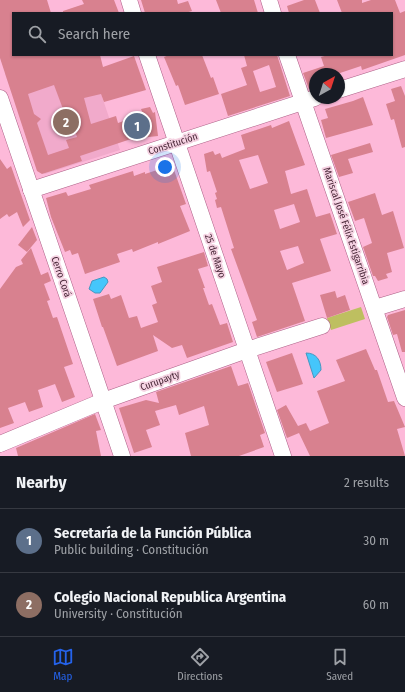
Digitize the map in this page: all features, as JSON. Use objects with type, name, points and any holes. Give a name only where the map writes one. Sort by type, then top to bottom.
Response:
[{"type":"street","points":[[129,0],[133,12]]},
{"type":"street","points":[[269,0],[273,12]]},
{"type":"street","name":"25 de Mayo","points":[[147,56],[283,456]]},
{"type":"street","name":"Mariscal José Félix Estigarribia","points":[[287,56],[309,100]]},
{"type":"street","points":[[345,88],[405,69]]},
{"type":"street","name":"Cerro Corá","points":[[0,98],[122,456]]},
{"type":"street","name":"Constitución","points":[[31,190],[309,100]]},
{"type":"street","name":"Mariscal José Félix Estigarribia","points":[[310,104],[405,398]]},
{"type":"street","points":[[375,308],[405,299]]},
{"type":"street","name":"Curupayty","points":[[0,444],[103,401],[247,350],[322,326]]},
{"type":"shaded area","points":[[60,56],[88,56],[120,150],[45,174],[40,171],[5,74]]},
{"type":"shaded area","points":[[361,307],[365,319],[331,330],[327,318]]},
{"type":"water","points":[[104,277],[108,282],[100,293],[95,293],[89,289],[92,281]]},
{"type":"water","points":[[306,353],[313,354],[320,363],[321,370],[314,378]]},
{"type":"building","points":[[0,0],[47,0],[51,12],[12,12],[12,56],[100,56],[103,67],[134,56],[146,90],[104,102],[101,94],[84,98],[91,124],[116,116],[118,123],[143,114],[141,109],[150,107],[153,113],[155,112],[158,136],[131,139],[80,156],[82,161],[42,174],[37,171],[0,58]],"holes":[[[54,85],[63,109],[68,108],[77,137],[66,140],[69,148],[48,155],[37,123],[41,119],[34,114],[28,94]]]},
{"type":"building","points":[[82,0],[114,0],[119,12],[63,12],[84,4]]},
{"type":"building","points":[[141,0],[177,0],[178,4],[188,1],[192,11],[188,12],[145,12]]},
{"type":"building","points":[[216,0],[254,0],[258,12],[221,12]]},
{"type":"building","points":[[304,0],[315,0],[320,12],[289,12],[287,6]]},
{"type":"building","points":[[337,0],[362,0],[362,3],[371,0],[395,0],[400,13],[405,11],[405,55],[362,70],[361,66],[345,71],[345,68],[318,68],[324,66],[321,57],[324,56],[393,56],[393,12],[342,12]]},
{"type":"building","points":[[202,56],[211,78],[213,77],[219,94],[185,105],[178,85],[176,86],[164,57]]},
{"type":"building","points":[[244,56],[277,56],[290,96],[228,116],[221,94],[247,85],[241,68],[247,66]],"holes":[[[269,65],[276,87],[260,92],[253,71]]]},
{"type":"building","points":[[309,71],[309,89],[303,73]]},
{"type":"building","points":[[401,86],[405,96],[405,147],[402,148],[394,119],[391,120],[386,104],[395,101],[391,89]]},
{"type":"building","points":[[363,97],[373,125],[326,138],[321,120],[328,118],[325,109]]},
{"type":"building","points":[[289,121],[305,165],[285,171],[291,194],[307,189],[316,217],[330,213],[337,234],[320,239],[331,271],[292,283],[305,321],[257,337],[252,322],[257,320],[231,249],[234,248],[221,207],[217,208],[215,193],[217,192],[210,171],[207,172],[204,154],[213,151],[215,155],[220,153],[222,158],[245,149],[241,135],[271,125],[272,128]],"holes":[[[258,155],[268,183],[250,189],[239,160]],[[294,204],[300,222],[280,229],[274,210]],[[298,246],[304,263],[287,270],[280,251]]]},
{"type":"building","points":[[370,143],[373,152],[348,159],[353,173],[339,177],[331,155]]},
{"type":"building","points":[[0,159],[7,169],[11,166],[30,220],[23,227],[17,212],[9,217],[7,214],[0,219]]},
{"type":"building","points":[[169,166],[171,171],[174,170],[186,204],[180,206],[190,231],[133,252],[132,249],[117,254],[120,262],[85,274],[78,253],[72,255],[70,250],[65,252],[51,217],[46,198],[66,192],[68,196],[91,189],[89,185],[133,171],[134,176]]},
{"type":"building","points":[[375,193],[382,215],[393,211],[404,248],[387,253],[392,272],[386,274],[388,278],[378,281],[375,276],[373,276],[363,247],[372,243],[364,218],[355,221],[348,202]]},
{"type":"building","points":[[32,227],[37,240],[27,252],[18,245]]},
{"type":"building","points":[[31,248],[41,275],[48,272],[51,281],[44,284],[50,300],[47,301],[53,318],[57,317],[73,364],[64,367],[75,397],[62,402],[55,384],[38,390],[43,407],[29,412],[25,402],[8,408],[14,423],[0,428],[0,289],[16,267],[23,264],[21,260]]},
{"type":"building","points":[[204,252],[208,266],[198,269],[205,288],[203,288],[209,305],[212,304],[220,325],[227,323],[233,342],[187,358],[182,345],[172,348],[153,335],[158,351],[117,366],[93,299],[109,294],[111,299],[121,295],[129,318],[137,316],[141,328],[158,322],[152,305],[157,303],[151,286],[162,282],[157,267]]},
{"type":"building","points":[[335,291],[337,298],[345,295],[350,310],[327,318],[320,295]]},
{"type":"building","points":[[405,310],[405,352],[402,352],[397,334],[393,335],[387,317],[388,315]]},
{"type":"building","points":[[366,349],[375,370],[377,370],[388,402],[394,401],[405,427],[397,429],[405,456],[310,456],[299,433],[287,438],[277,410],[286,405],[298,426],[306,423],[310,431],[329,423],[317,391],[345,381],[336,360]]},
{"type":"building","points":[[292,353],[303,384],[277,392],[266,362]]},
{"type":"building","points":[[231,366],[238,386],[248,383],[265,433],[260,435],[264,447],[239,456],[191,456],[185,433],[209,425],[204,406],[179,415],[176,405],[155,411],[160,425],[146,430],[152,447],[134,453],[119,408],[146,400],[159,403],[156,392]]},
{"type":"building","points":[[95,414],[101,430],[96,431],[101,456],[18,456],[16,448]]},
{"type":"place","name":"Colegio Nacional Republica Argentina","points":[[66,122]]},
{"type":"place","name":"Secretaría de la Función Pública","points":[[137,126]]}]
